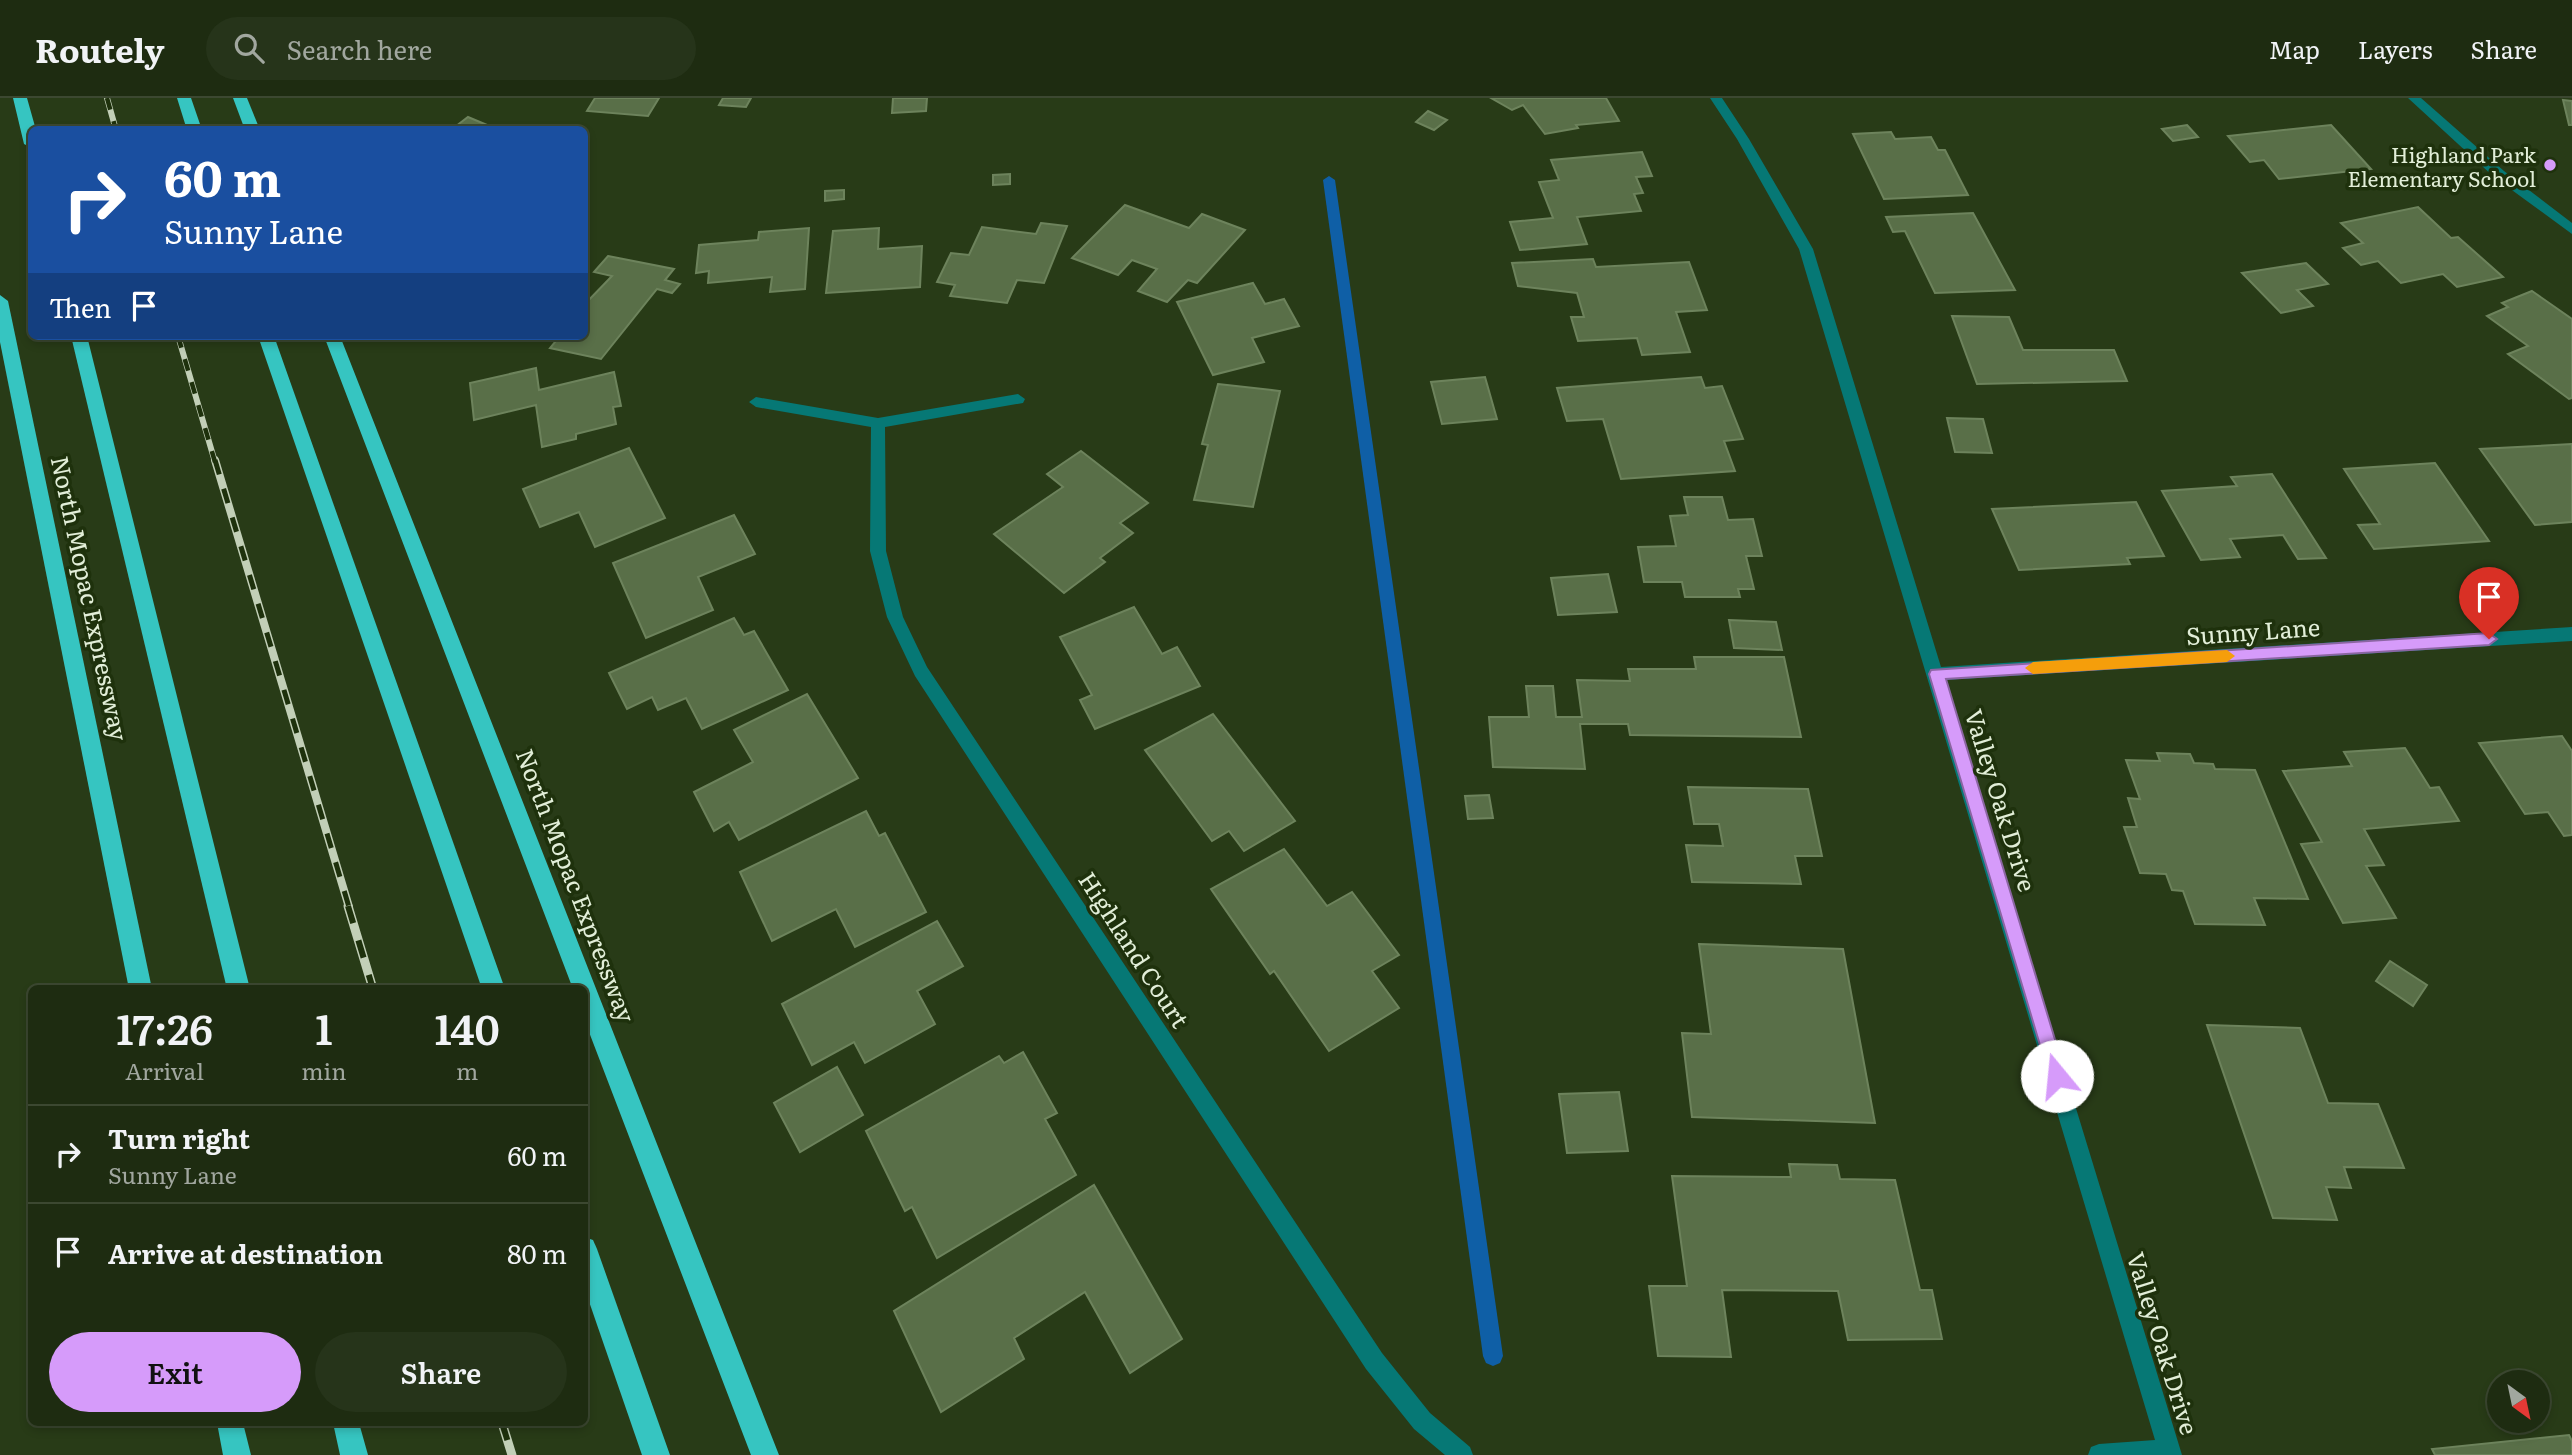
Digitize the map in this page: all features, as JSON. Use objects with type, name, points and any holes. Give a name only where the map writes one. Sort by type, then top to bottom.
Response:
[{"type":"highway","points":[[20,98],[28,129]]},
{"type":"highway","points":[[184,98],[194,126]]},
{"type":"highway","points":[[240,98],[251,126]]},
{"type":"highway","name":"North Mopac Expressway","points":[[0,301],[140,985]]},
{"type":"highway","points":[[80,340],[238,985]]},
{"type":"highway","points":[[268,340],[493,985]]},
{"type":"highway","name":"North Mopac Expressway","points":[[334,340],[583,985]]},
{"type":"highway","name":"North Mopac Expressway","points":[[588,998],[765,1455]]},
{"type":"highway","points":[[588,1260],[656,1455]]},
{"type":"highway","points":[[231,1426],[237,1455]]},
{"type":"highway","points":[[347,1426],[354,1455]]},
{"type":"street","name":"Valley Oak Drive","points":[[1716,98],[1807,249],[2170,1453]]},
{"type":"street","points":[[2414,98],[2499,174],[2572,230]]},
{"type":"street","points":[[757,402],[878,423],[1018,399]]},
{"type":"street","name":"Highland Court","points":[[878,423],[878,551],[895,617],[921,671],[1374,1361],[1422,1421],[1462,1455]]},
{"type":"street","name":"Sunny Lane","points":[[1936,674],[2572,634]]},
{"type":"street","points":[[2099,1455],[2170,1453]]},
{"type":"building","points":[[595,98],[659,98],[648,116],[587,111]]},
{"type":"building","points":[[723,98],[751,98],[746,107],[719,105]]},
{"type":"building","points":[[893,98],[927,98],[926,111],[892,113]]},
{"type":"building","points":[[1491,98],[1606,98],[1619,121],[1576,125],[1578,128],[1545,134],[1523,105],[1512,110]]},
{"type":"building","points":[[2563,100],[2572,101],[2572,125],[2569,125]]},
{"type":"building","points":[[1428,111],[1447,120],[1434,130],[1416,122]]},
{"type":"building","points":[[468,117],[489,126],[456,126]]},
{"type":"building","points":[[2187,125],[2198,137],[2173,141],[2162,129]]},
{"type":"building","points":[[2331,125],[2371,169],[2279,179],[2264,160],[2250,162],[2228,136]]},
{"type":"building","points":[[1891,132],[1895,139],[1931,137],[1938,150],[1945,150],[1968,195],[1884,199],[1853,134]]},
{"type":"building","points":[[1642,152],[1652,176],[1636,177],[1643,193],[1634,194],[1641,211],[1577,217],[1587,244],[1520,250],[1510,222],[1553,218],[1539,182],[1559,180],[1551,160]]},
{"type":"building","points":[[1010,174],[1010,184],[993,185],[993,175]]},
{"type":"building","points":[[844,190],[844,199],[825,201],[825,191]]},
{"type":"building","points":[[1125,205],[1189,228],[1202,214],[1245,230],[1197,283],[1188,280],[1167,302],[1138,291],[1157,269],[1132,260],[1118,275],[1072,258]]},
{"type":"building","points":[[2418,207],[2451,238],[2458,237],[2503,277],[2457,287],[2443,274],[2401,283],[2378,261],[2361,265],[2343,248],[2363,243],[2341,223]]},
{"type":"building","points":[[1973,213],[2015,290],[1935,293],[1905,231],[1893,232],[1886,217]]},
{"type":"building","points":[[1041,223],[1067,226],[1044,283],[1017,280],[1007,303],[950,296],[955,285],[937,282],[951,253],[969,255],[982,227],[1036,234]]},
{"type":"building","points":[[809,228],[805,289],[770,292],[772,277],[708,283],[709,271],[696,273],[699,245],[758,240],[759,232]]},
{"type":"building","points":[[879,228],[878,249],[922,246],[920,287],[826,293],[833,231]]},
{"type":"building","points":[[608,256],[674,269],[665,280],[680,284],[672,293],[657,289],[601,359],[550,348],[557,340],[588,340],[588,301],[612,276],[594,272]]},
{"type":"building","points":[[1593,259],[1596,267],[1689,262],[1707,310],[1676,312],[1690,352],[1642,355],[1637,338],[1578,341],[1571,317],[1584,317],[1577,293],[1518,286],[1512,263]]},
{"type":"building","points":[[2306,263],[2328,284],[2297,290],[2313,306],[2281,313],[2242,273]]},
{"type":"building","points":[[1253,283],[1265,304],[1284,299],[1299,326],[1252,338],[1264,362],[1213,375],[1177,302]]},
{"type":"building","points":[[2532,291],[2572,319],[2572,398],[2569,399],[2508,354],[2528,346],[2487,316],[2508,307],[2502,303]]},
{"type":"building","points":[[1952,316],[2009,317],[2023,350],[2114,350],[2127,381],[1977,384]]},
{"type":"building","points":[[536,368],[539,390],[614,372],[621,406],[613,407],[616,424],[576,434],[576,439],[542,447],[536,405],[474,420],[470,383]]},
{"type":"building","points":[[1485,377],[1497,419],[1442,424],[1431,382]]},
{"type":"building","points":[[1701,377],[1705,388],[1722,386],[1743,439],[1724,441],[1735,471],[1621,479],[1603,419],[1567,421],[1557,388]]},
{"type":"building","points":[[1218,384],[1280,391],[1253,507],[1194,500],[1208,445],[1202,444]]},
{"type":"building","points":[[1947,418],[1983,419],[1992,453],[1955,452]]},
{"type":"building","points":[[2572,444],[2572,522],[2535,525],[2480,449]]},
{"type":"building","points":[[629,448],[665,518],[595,547],[579,512],[540,527],[523,489]]},
{"type":"building","points":[[1081,451],[1148,503],[1120,523],[1133,533],[1100,558],[1105,562],[1064,593],[994,534],[1063,487],[1047,474]]},
{"type":"building","points":[[2435,463],[2489,541],[2374,549],[2358,525],[2380,524],[2344,469]]},
{"type":"building","points":[[2272,474],[2326,558],[2298,559],[2283,535],[2230,539],[2240,557],[2201,560],[2162,491],[2237,486],[2231,477]]},
{"type":"building","points":[[1684,497],[1722,497],[1728,520],[1753,519],[1762,556],[1746,556],[1754,589],[1738,589],[1740,597],[1685,597],[1682,582],[1644,582],[1638,547],[1676,546],[1670,516],[1688,515]]},
{"type":"building","points":[[2136,502],[2164,556],[2127,558],[2130,564],[2019,570],[1992,509]]},
{"type":"building","points":[[734,515],[755,554],[698,577],[713,610],[646,638],[613,563]]},
{"type":"building","points":[[1608,574],[1617,612],[1558,615],[1551,578]]},
{"type":"building","points":[[1134,607],[1162,654],[1177,647],[1200,686],[1095,729],[1080,700],[1092,695],[1060,637]]},
{"type":"building","points":[[734,618],[744,635],[754,631],[788,690],[702,729],[686,698],[658,710],[652,697],[627,709],[609,673]]},
{"type":"building","points":[[1729,620],[1776,622],[1782,650],[1734,648]]},
{"type":"building","points":[[1694,657],[1784,657],[1801,737],[1630,735],[1628,724],[1580,724],[1585,769],[1493,767],[1489,717],[1529,717],[1526,686],[1553,686],[1556,717],[1582,717],[1577,680],[1630,681],[1628,669],[1696,669]]},
{"type":"building","points":[[807,694],[858,778],[739,840],[729,822],[714,831],[694,792],[753,762],[734,730]]},
{"type":"building","points":[[1213,714],[1295,821],[1244,851],[1229,831],[1212,841],[1145,750]]},
{"type":"building","points":[[2562,736],[2572,751],[2572,835],[2564,836],[2548,812],[2525,814],[2479,743]]},
{"type":"building","points":[[2405,748],[2430,788],[2439,787],[2459,821],[2364,829],[2384,865],[2366,866],[2396,918],[2343,923],[2301,844],[2322,842],[2283,771],[2352,766],[2344,752]]},
{"type":"building","points":[[2157,753],[2190,754],[2194,763],[2213,764],[2215,769],[2255,770],[2308,899],[2254,898],[2265,925],[2195,924],[2183,891],[2172,890],[2166,874],[2140,873],[2124,827],[2137,827],[2128,798],[2140,799],[2126,760],[2160,761]]},
{"type":"building","points":[[1688,787],[1808,789],[1822,856],[1795,856],[1801,884],[1692,882],[1686,845],[1723,846],[1719,824],[1694,824]]},
{"type":"building","points":[[1489,795],[1493,818],[1468,819],[1465,796]]},
{"type":"building","points":[[866,811],[879,836],[885,833],[926,912],[855,947],[836,909],[772,941],[740,872]]},
{"type":"building","points":[[1284,849],[1327,906],[1352,892],[1399,955],[1372,971],[1399,1008],[1329,1051],[1274,971],[1270,974],[1211,889]]},
{"type":"building","points":[[937,921],[963,966],[917,991],[935,1024],[865,1063],[854,1042],[812,1065],[782,1004]]},
{"type":"building","points":[[1699,944],[1843,949],[1875,1123],[1692,1117],[1682,1033],[1711,1034]]},
{"type":"building","points":[[2390,961],[2427,985],[2413,1006],[2376,981]]},
{"type":"building","points":[[2207,1025],[2300,1028],[2328,1103],[2378,1104],[2404,1168],[2344,1167],[2351,1188],[2326,1187],[2337,1220],[2273,1218]]},
{"type":"building","points":[[1023,1052],[1057,1113],[1045,1119],[1076,1175],[937,1258],[912,1207],[905,1211],[866,1131],[999,1056],[1004,1063]]},
{"type":"building","points":[[837,1067],[863,1115],[800,1152],[774,1103]]},
{"type":"building","points":[[1619,1092],[1628,1151],[1567,1153],[1559,1094]]},
{"type":"building","points":[[1789,1164],[1837,1165],[1840,1179],[1895,1180],[1920,1290],[1932,1290],[1942,1339],[1848,1340],[1838,1291],[1722,1290],[1731,1357],[1658,1356],[1649,1286],[1687,1286],[1672,1176],[1791,1177]]},
{"type":"building","points":[[1094,1185],[1182,1339],[1130,1373],[1085,1292],[1014,1338],[1024,1359],[941,1412],[894,1311]]},
{"type":"building","points":[[2569,1435],[2572,1455],[2435,1455],[2432,1449]]},
{"type":"waterway","points":[[1329,180],[1493,1356]]},
{"type":"railway","points":[[107,98],[115,126]]},
{"type":"railway","points":[[179,340],[215,462]]},
{"type":"railway","points":[[215,460],[349,907]]},
{"type":"railway","points":[[348,906],[372,985]]},
{"type":"railway","points":[[503,1426],[512,1455]]},
{"type":"slow traffic","points":[[2033,668],[2227,656]]},
{"type":"place","name":"Highland Park Elementary School","points":[[2550,165]]},
{"type":"route","points":[[2057,1076],[1936,674],[2489,639]]}]
